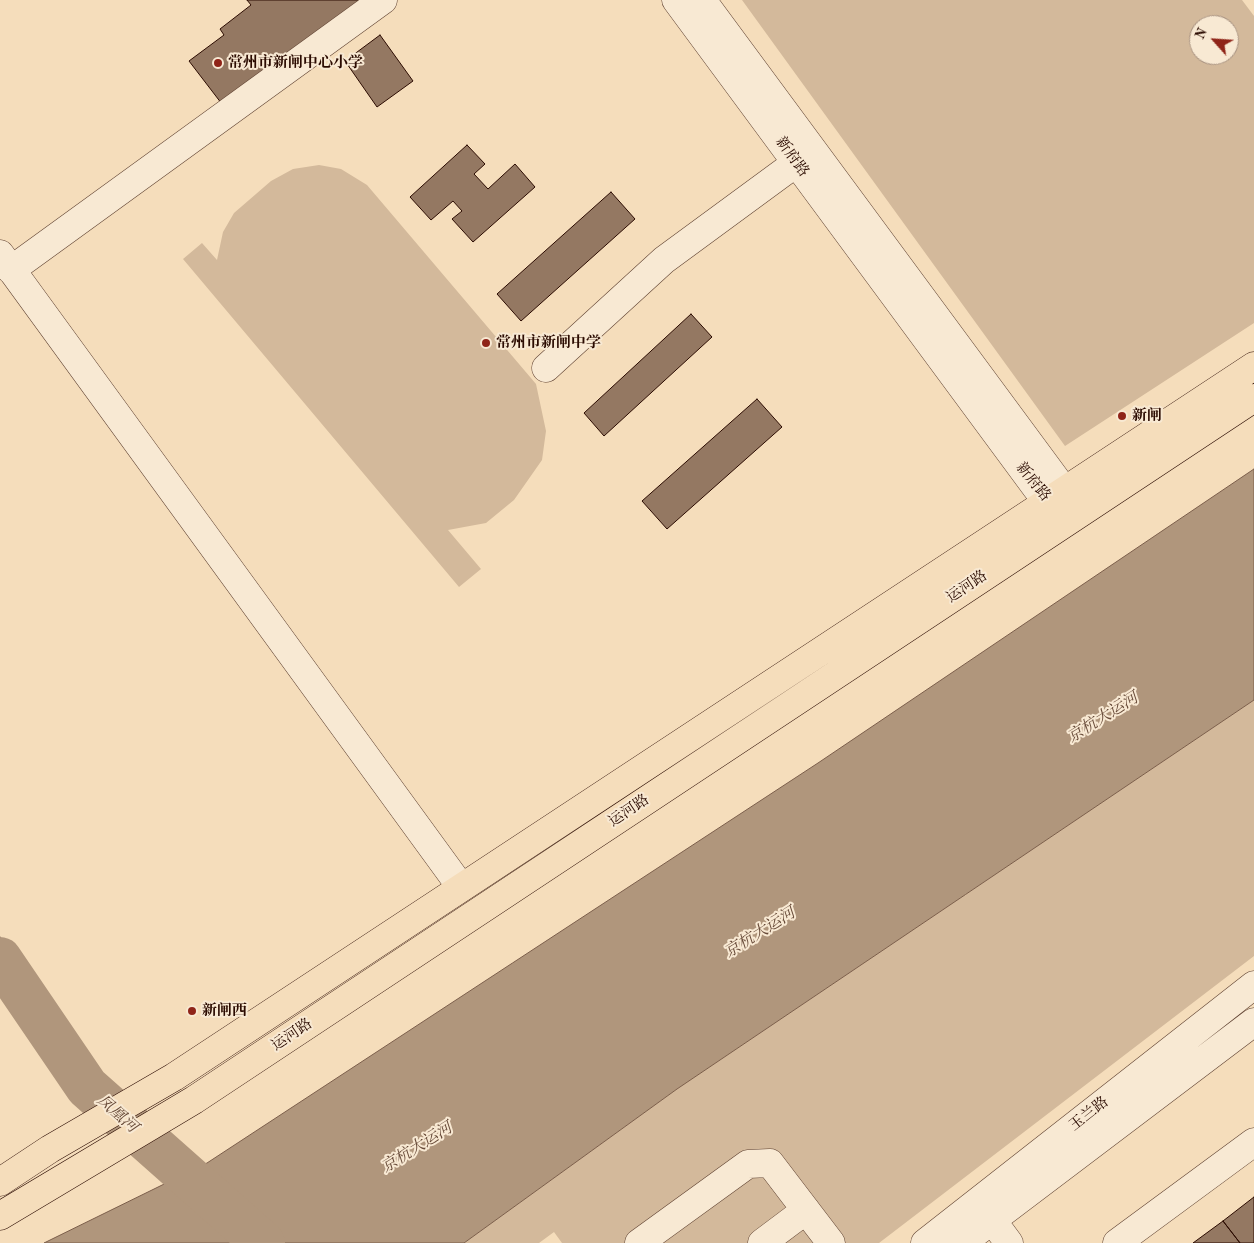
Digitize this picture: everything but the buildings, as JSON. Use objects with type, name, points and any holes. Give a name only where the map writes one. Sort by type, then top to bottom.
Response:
[{"type":"main road","name":"运河路","points":[[0,1182],[50,1149],[174,1077],[1254,366]]},
{"type":"main road","name":"运河路","points":[[0,1216],[194,1100],[1070,518],[1254,398]]},
{"type":"street","points":[[382,0],[6,262],[461,888]]},
{"type":"street","name":"新府路","points":[[676,0],[796,163],[1055,496]]},
{"type":"street","name":"新府路","points":[[702,0],[1070,518]]},
{"type":"street","points":[[546,368],[664,260],[796,163]]},
{"type":"street","name":"玉兰路","points":[[924,1243],[1254,985]]},
{"type":"street","name":"玉兰路","points":[[962,1243],[1254,1022]]},
{"type":"street","points":[[1117,1243],[1254,1142]]},
{"type":"street","points":[[639,1243],[748,1164],[770,1163],[831,1243]]},
{"type":"street","points":[[762,1243],[806,1210]]},
{"type":"street","points":[[992,1220],[1009,1243]]},
{"type":"shaded area","points":[[742,0],[1242,0],[1254,16],[1254,323],[1065,446]]},
{"type":"shaded area","points":[[319,165],[341,169],[367,185],[536,384],[546,431],[542,460],[514,500],[486,523],[448,530],[481,569],[459,587],[183,259],[202,243],[217,260],[223,232],[234,213],[271,181],[293,169]]},
{"type":"shaded area","points":[[1254,700],[1254,956],[879,1243],[562,1243],[554,1232],[539,1243],[464,1243],[677,1089]]},
{"type":"water","name":"京杭大运河","points":[[1254,469],[1254,700],[677,1089],[464,1243],[44,1243],[207,1163],[818,763]]},
{"type":"water","points":[[0,937],[105,1086],[77,1101],[0,992]]},
{"type":"waterway","name":"凤凰河","points":[[0,959],[87,1087],[263,1243]]},
{"type":"place","name":"常州市新闸中心小学","points":[[218,63]]},
{"type":"place","name":"常州市新闸中学","points":[[486,343]]},
{"type":"place","name":"新闸","points":[[1122,416]]},
{"type":"place","name":"新闸西","points":[[192,1011]]}]
